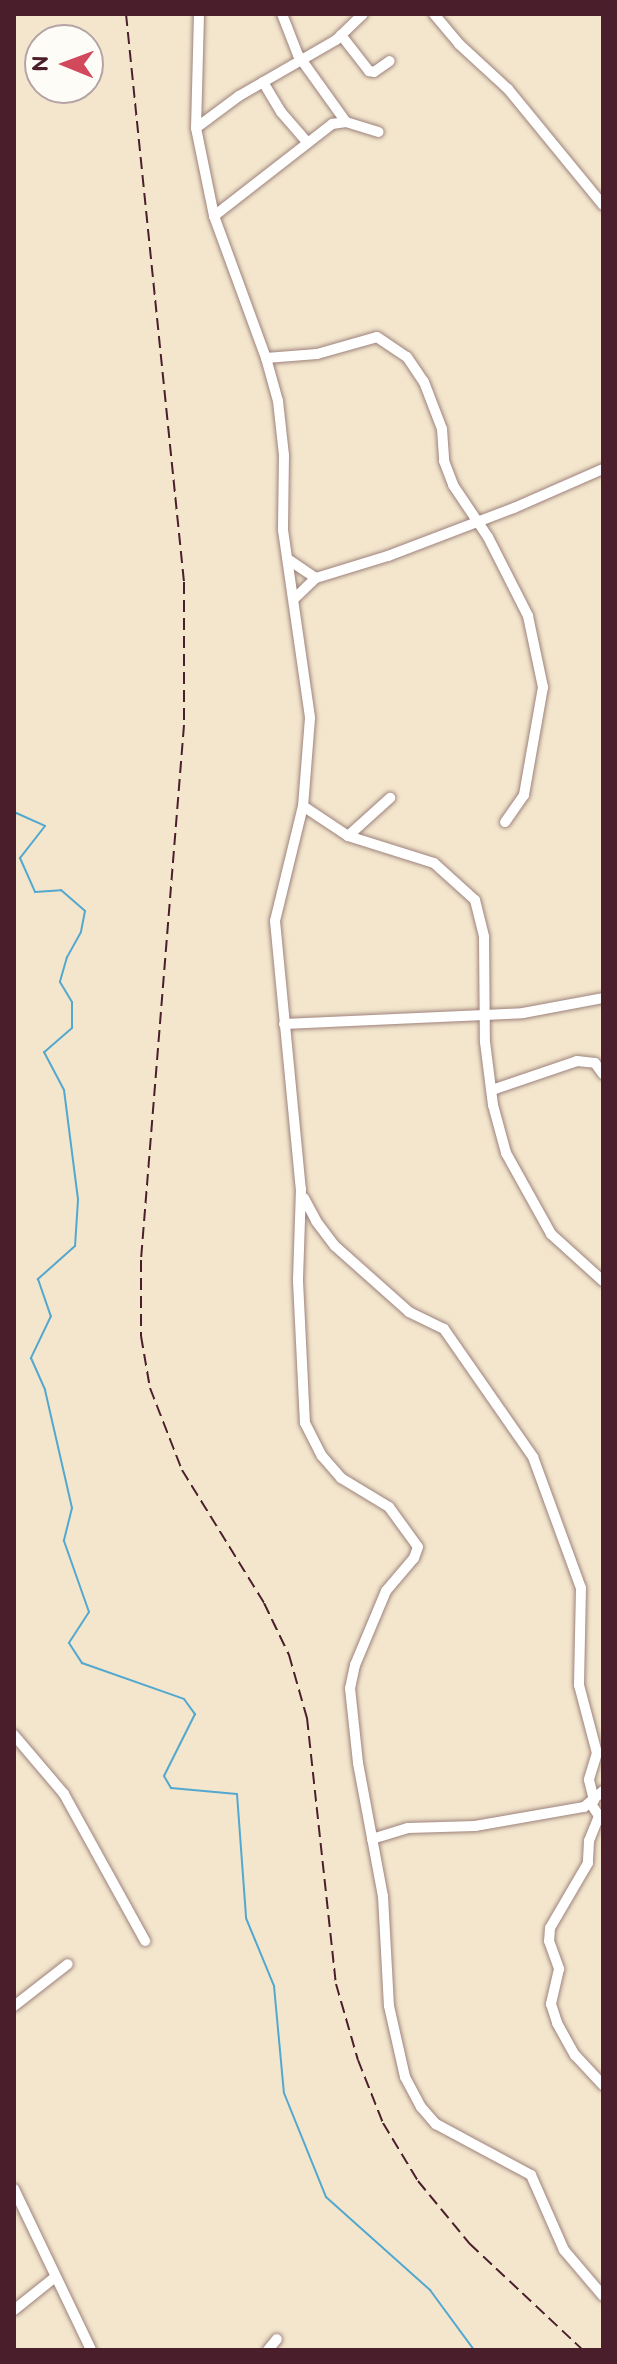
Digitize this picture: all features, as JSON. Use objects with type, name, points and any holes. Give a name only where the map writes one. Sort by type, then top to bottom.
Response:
[{"type":"street","points":[[199,14],[196,128],[214,216],[266,358],[281,420],[282,516],[310,718],[303,806],[275,921],[284,1024],[292,1071],[301,1189],[298,1281],[307,1431],[341,1478],[389,1507],[418,1547],[414,1558],[386,1591],[352,1674],[350,1697],[358,1763],[383,1896],[389,2006],[405,2077],[413,2094],[436,2124],[531,2175],[564,2250],[603,2296]]},
{"type":"street","points":[[282,14],[302,60],[346,122]]},
{"type":"street","points":[[196,128],[263,82],[341,35],[363,14]]},
{"type":"street","points":[[434,14],[459,44],[508,89],[603,205]]},
{"type":"street","points":[[341,35],[369,71],[374,72],[390,61]]},
{"type":"street","points":[[263,82],[281,112],[307,142]]},
{"type":"street","points":[[214,216],[332,124],[346,122],[379,132]]},
{"type":"street","points":[[266,358],[317,354],[373,337],[390,343],[407,357],[424,382],[442,429],[449,477],[478,521],[528,616],[544,693],[524,795],[505,822]]},
{"type":"street","points":[[295,598],[316,578],[388,556],[603,469]]},
{"type":"street","points":[[289,560],[316,578]]},
{"type":"street","points":[[348,836],[390,798]]},
{"type":"street","points":[[303,806],[348,836],[434,863],[475,900],[484,937],[485,1042],[495,1117],[506,1153],[531,1203],[551,1234],[603,1281]]},
{"type":"street","points":[[284,1024],[523,1013],[603,998]]},
{"type":"street","points":[[492,1090],[577,1061],[595,1063],[603,1074]]},
{"type":"street","points":[[301,1189],[312,1215],[335,1246],[409,1312],[444,1329],[533,1457],[581,1588],[579,1685],[597,1753],[589,1780],[592,1802],[599,1816],[589,1841],[588,1863],[550,1928],[549,1941],[559,1969],[551,2004],[557,2023],[575,2055],[603,2085]]},
{"type":"street","points":[[14,1735],[64,1794],[145,1941]]},
{"type":"street","points":[[372,1839],[408,1828],[475,1826],[592,1802],[603,1791]]},
{"type":"street","points":[[14,2006],[68,1964]]},
{"type":"street","points":[[14,2189],[91,2350]]},
{"type":"street","points":[[14,2310],[55,2277]]},
{"type":"street","points":[[268,2350],[277,2339]]},
{"type":"waterway","points":[[14,697],[14,709]]},
{"type":"waterway","points":[[14,812],[45,826],[20,858],[35,892],[61,890],[85,911],[81,932],[67,957],[60,982],[72,1002],[72,1028],[44,1052],[64,1090],[78,1200],[75,1246],[38,1279],[51,1316],[31,1358],[45,1390],[72,1508],[64,1541],[89,1612],[69,1643],[82,1663],[184,1699],[195,1714],[164,1776],[171,1788],[237,1794],[246,1918],[274,1986],[284,2093],[326,2197],[430,2290],[474,2350]]},
{"type":"railway","points":[[126,14],[184,582],[184,725],[141,1260],[141,1336],[150,1388],[182,1470],[264,1603],[289,1655],[307,1718],[336,1984],[358,2060],[383,2123],[418,2181],[470,2244],[583,2350]]}]
